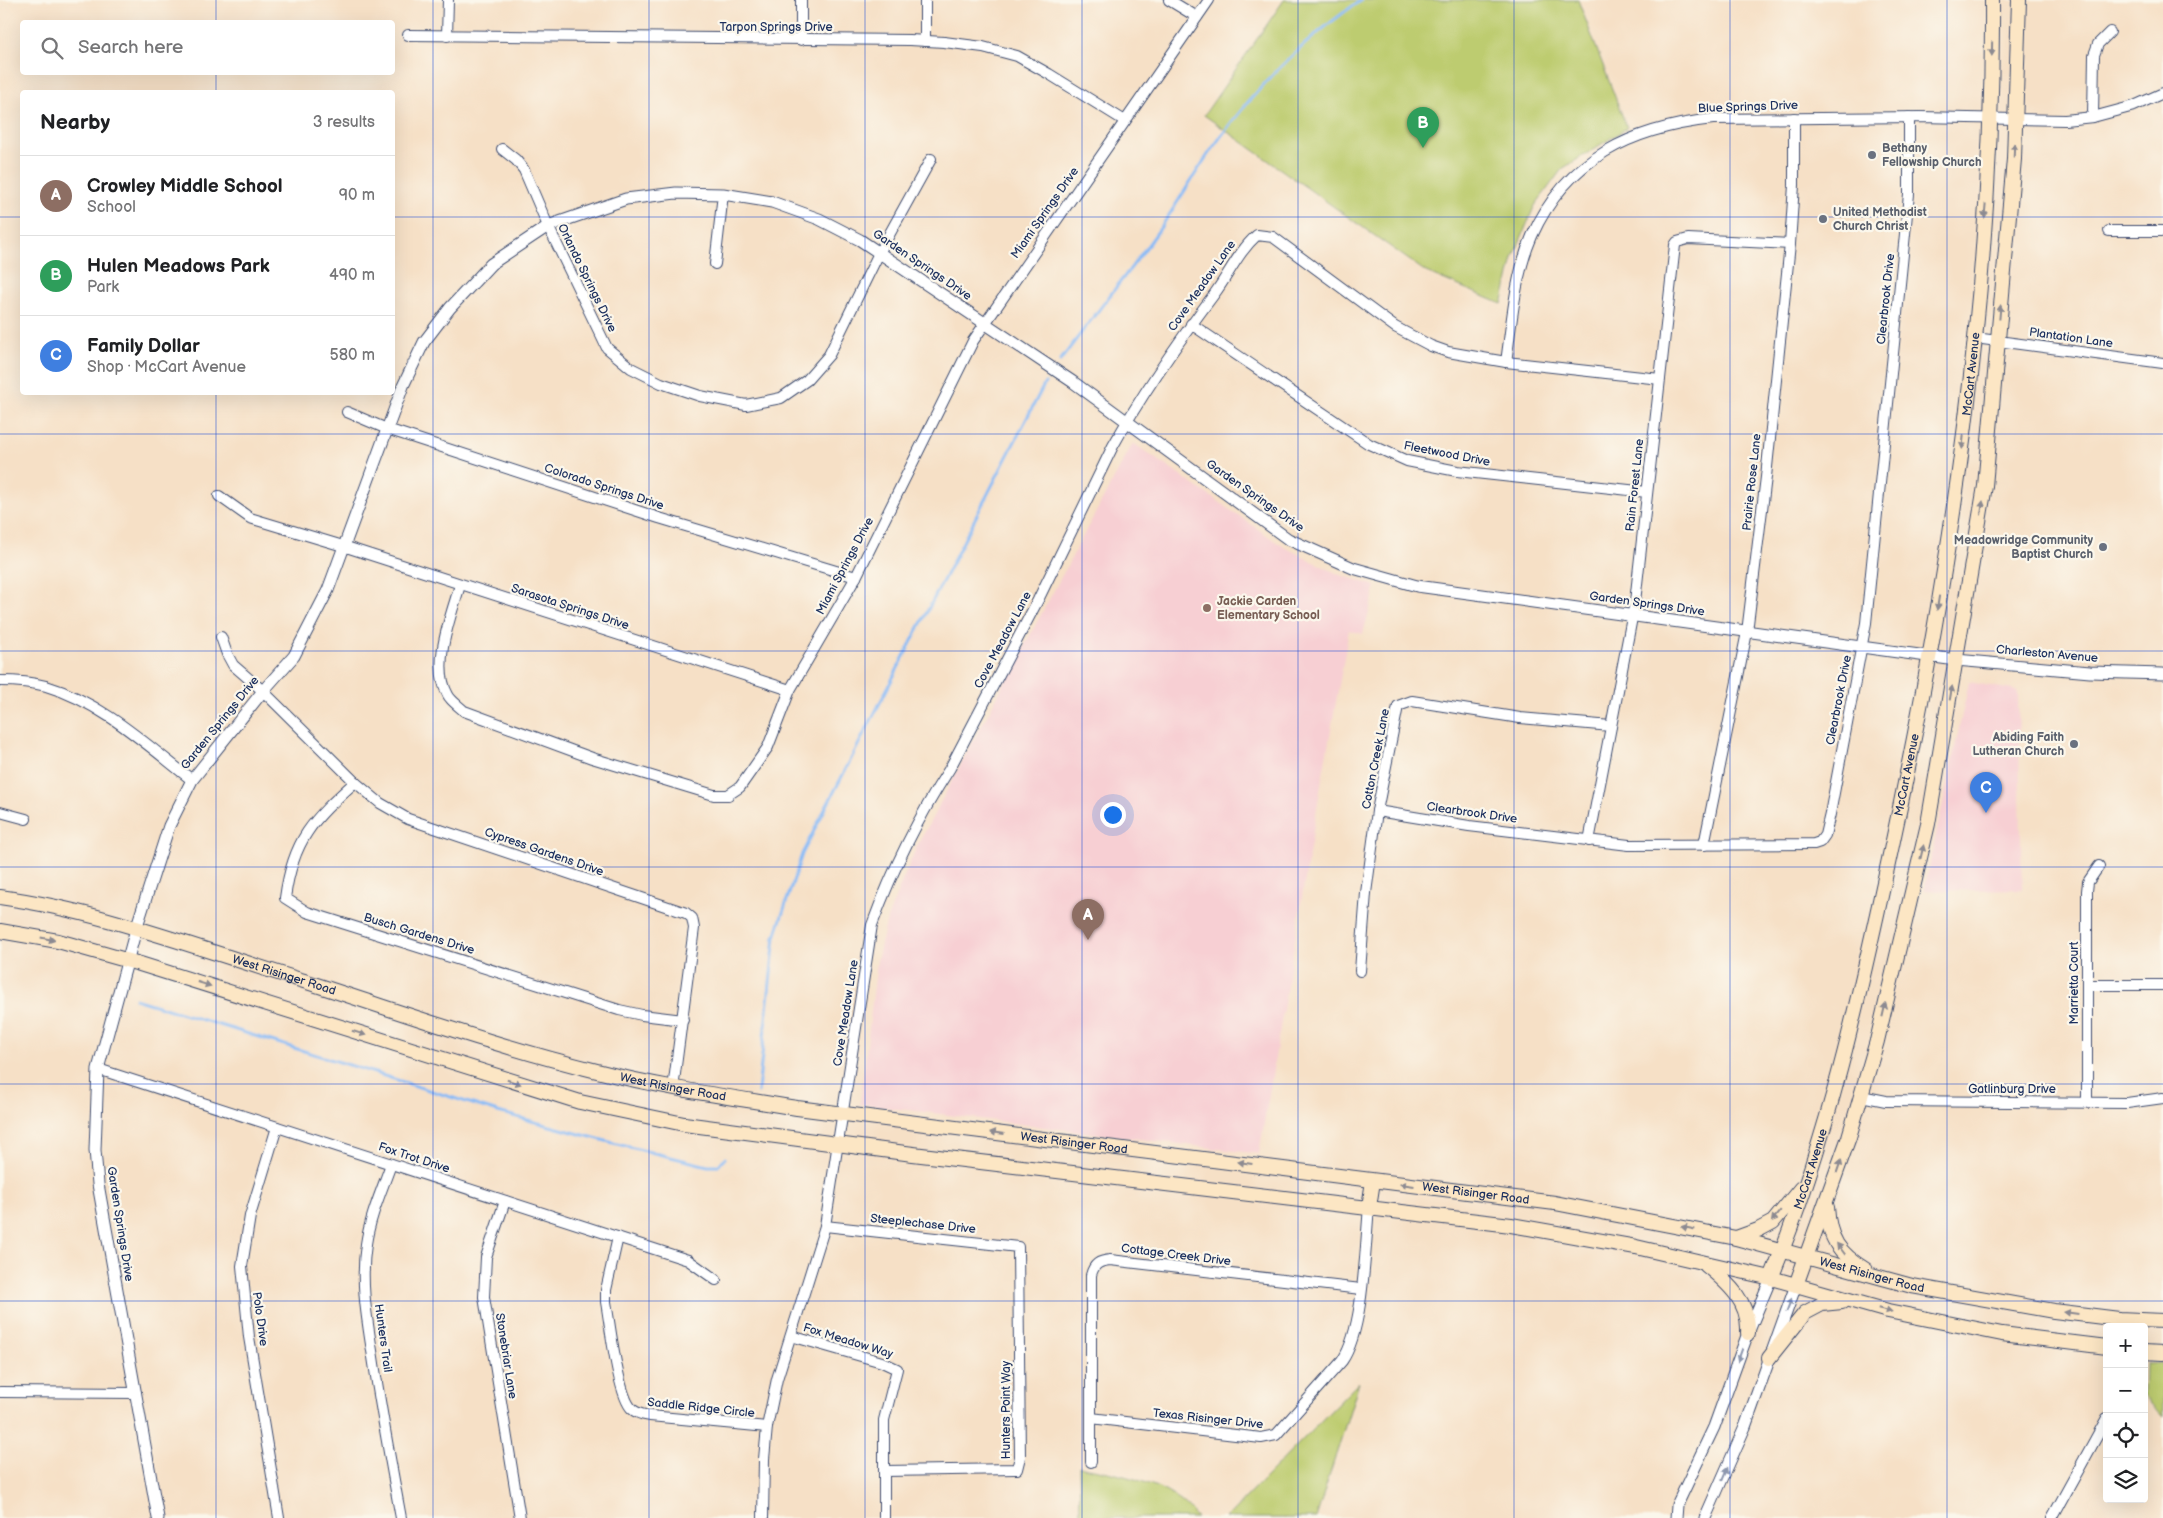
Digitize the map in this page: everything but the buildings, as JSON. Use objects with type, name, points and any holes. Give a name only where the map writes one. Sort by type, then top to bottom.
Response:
[{"type":"main road","name":"McCart Avenue","points":[[1771,1278],[1806,1181],[1844,1052],[1865,970],[1929,656],[1962,451],[1975,338],[1988,177],[1992,0]]},
{"type":"main road","name":"McCart Avenue","points":[[1796,1286],[1861,1096],[1877,1041],[1924,842],[1956,660],[1982,510],[2014,158],[2019,0]]},
{"type":"main road","name":"West Risinger Road","points":[[0,897],[56,907],[136,929],[521,1049],[595,1071],[673,1089],[843,1113],[1555,1202],[1736,1238],[1912,1286],[2132,1323],[2163,1321]]},
{"type":"main road","points":[[0,931],[58,941],[128,961],[580,1102],[684,1124],[1511,1225],[1636,1247],[1703,1262],[1771,1278],[1888,1312],[2002,1334],[2103,1347]]},
{"type":"main road","points":[[1369,1207],[1373,1180]]},
{"type":"main road","points":[[1736,1238],[1773,1222],[1806,1181]]},
{"type":"main road","points":[[1826,1201],[1828,1226],[1832,1237],[1842,1252],[1879,1278]]},
{"type":"main road","points":[[1703,1262],[1730,1285],[1742,1301],[1749,1321],[1748,1333]]},
{"type":"main road","points":[[1769,1358],[1805,1314],[1822,1304],[1850,1301]]},
{"type":"main road","points":[[2148,1352],[2163,1353]]},
{"type":"street","points":[[447,36],[448,0]]},
{"type":"street","points":[[801,0],[801,40]]},
{"type":"street","points":[[925,0],[925,40]]},
{"type":"street","points":[[1169,0],[1197,17]]},
{"type":"street","name":"Miami Springs Drive","points":[[460,586],[442,653],[441,676],[448,696],[464,711],[592,758],[714,795],[728,795],[740,787],[749,777],[768,747],[790,690],[856,577],[973,341],[1209,0]]},
{"type":"street","points":[[2093,117],[2094,55],[2098,44],[2110,32]]},
{"type":"street","name":"Tarpon Springs Drive","points":[[408,36],[925,40],[983,47],[1017,56],[1125,121]]},
{"type":"street","name":"Blue Springs Drive","points":[[1506,362],[1518,286],[1532,237],[1552,200],[1578,171],[1607,150],[1638,134],[1682,123],[1713,119],[1990,117],[2065,120],[2093,117],[2134,106],[2163,93]]},
{"type":"street","name":"Clearbrook Drive","points":[[1377,812],[1469,826],[1630,845],[1704,846],[1814,844],[1820,842],[1825,835],[1830,814],[1866,623],[1910,194],[1909,117]]},
{"type":"street","name":"Prairie Rose Lane","points":[[1704,846],[1747,632],[1766,477],[1790,244],[1794,185],[1794,118]]},
{"type":"street","name":"Orlando Springs Drive","points":[[502,149],[516,160],[524,170],[548,226],[607,348],[631,368],[661,383],[700,396],[746,405],[781,398],[807,380],[829,355],[879,253],[932,159]]},
{"type":"street","name":"Garden Springs Drive","points":[[158,1518],[98,1184],[96,1150],[98,1069],[136,929],[166,833],[192,780],[263,691],[294,656],[328,590],[403,386],[424,342],[450,308],[490,264],[548,226],[626,199],[676,193],[723,194],[772,202],[819,218],[860,240],[1127,421],[1288,539],[1352,568],[1416,586],[1929,656]]},
{"type":"street","points":[[715,264],[723,194]]},
{"type":"street","points":[[2109,231],[2163,231]]},
{"type":"street","name":"Cove Meadow Lane","points":[[763,1518],[764,1459],[767,1427],[777,1379],[825,1226],[872,925],[880,904],[935,792],[950,768],[1038,600],[1113,446],[1127,421],[1191,324],[1214,294],[1248,242],[1257,235],[1262,234],[1273,237],[1395,327],[1431,346],[1448,352],[1506,362],[1660,379]]},
{"type":"street","name":"Rain Forest Lane","points":[[1590,841],[1632,615],[1674,245],[1677,242],[1688,239],[1790,244]]},
{"type":"street","name":"Fleetwood Drive","points":[[1191,324],[1369,444],[1407,461],[1457,471],[1647,492]]},
{"type":"street","name":"Plantation Lane","points":[[1975,338],[2163,363]]},
{"type":"street","name":"Colorado Springs Drive","points":[[347,412],[387,429],[658,518],[856,577]]},
{"type":"street","name":"Sarasota Springs Drive","points":[[219,496],[250,518],[343,546],[460,586],[790,690]]},
{"type":"street","name":"Cypress Gardens Drive","points":[[221,637],[227,654],[234,665],[355,782],[380,803],[408,819],[686,913],[692,918],[694,928],[673,1089]]},
{"type":"street","name":"Charleston Avenue","points":[[1929,656],[2075,671],[2163,674]]},
{"type":"street","points":[[0,681],[18,681],[46,686],[73,696],[112,719],[192,780]]},
{"type":"street","name":"Cotton Creek Lane","points":[[1360,970],[1366,893],[1377,812],[1398,706],[1412,701],[1520,718],[1611,726]]},
{"type":"street","name":"Busch Gardens Drive","points":[[355,782],[322,812],[304,836],[292,861],[285,898],[307,912],[619,1010],[683,1020]]},
{"type":"street","points":[[0,812],[26,820]]},
{"type":"street","name":"Marrietta Court","points":[[2087,1102],[2087,891],[2088,882],[2099,866]]},
{"type":"street","points":[[2087,985],[2163,985]]},
{"type":"street","name":"Fox Trot Drive","points":[[98,1069],[688,1260],[716,1280]]},
{"type":"street","name":"Gatlinburg Drive","points":[[1861,1096],[1886,1101],[2127,1103],[2163,1098]]},
{"type":"street","name":"Polo Drive","points":[[277,1127],[250,1216],[242,1266],[249,1337],[279,1518]]},
{"type":"street","name":"Hunters Trail","points":[[391,1164],[368,1233],[363,1270],[382,1419],[401,1518]]},
{"type":"street","name":"Stonebriar Lane","points":[[505,1201],[486,1257],[484,1297],[520,1518]]},
{"type":"street","name":"Texas Risinger Drive","points":[[1091,1418],[1261,1438],[1272,1436],[1278,1432],[1346,1356],[1356,1321],[1361,1289],[1369,1207]]},
{"type":"street","name":"Steeplechase Drive","points":[[825,1226],[1018,1247]]},
{"type":"street","name":"Saddle Ridge Circle","points":[[618,1237],[606,1290],[606,1302],[624,1395],[632,1409],[639,1414],[650,1416],[767,1427]]},
{"type":"street","name":"Hunters Point Way","points":[[884,1471],[1017,1469],[1020,1458],[1018,1247]]},
{"type":"street","name":"Cottage Creek Drive","points":[[1091,1462],[1091,1275],[1093,1268],[1098,1263],[1110,1260],[1361,1289]]},
{"type":"street","name":"McCart Avenue","points":[[1676,1518],[1676,1505],[1714,1427],[1748,1333],[1771,1278]]},
{"type":"street","name":"McCart Avenue","points":[[1705,1518],[1745,1427],[1796,1286]]},
{"type":"street","name":"Fox Meadow Way","points":[[792,1336],[882,1362],[897,1369],[884,1420],[884,1518]]},
{"type":"street","points":[[0,1392],[136,1393]]},
{"type":"street","points":[[2052,1518],[2103,1425]]},
{"type":"shaded area","points":[[1133,443],[1284,547],[1340,575],[1376,586],[1363,634],[1349,630],[1316,813],[1259,1154],[860,1104],[877,961],[887,919],[900,886],[916,848]]},
{"type":"shaded area","points":[[1969,682],[2018,691],[2022,889],[1924,891]]},
{"type":"green space","points":[[1284,0],[1578,0],[1627,128],[1562,169],[1534,207],[1513,258],[1502,304],[1426,272],[1204,115]]},
{"type":"green space","points":[[2163,1363],[2163,1416],[2148,1399],[2148,1364]]},
{"type":"green space","points":[[1359,1382],[1316,1518],[1226,1518]]},
{"type":"green space","points":[[1079,1466],[1127,1477],[1159,1488],[1186,1506],[1197,1518],[1080,1518]]},
{"type":"waterway","points":[[1060,361],[1156,234],[1199,167],[1246,105],[1300,48],[1361,0]]},
{"type":"waterway","points":[[758,1092],[775,937],[802,854],[1045,383]]},
{"type":"waterway","points":[[135,999],[498,1112],[708,1166],[718,1166],[725,1158]]},
{"type":"place","name":"Hulen Meadows Park","points":[[1423,148]]},
{"type":"place","name":"Bethany Fellowship Church","points":[[1872,155]]},
{"type":"place","name":"United Methodist Church Christ","points":[[1823,219]]},
{"type":"place","name":"Meadowridge Community Baptist Church","points":[[2103,547]]},
{"type":"place","name":"Jackie Carden Elementary School","points":[[1207,608]]},
{"type":"place","name":"Abiding Faith Lutheran Church","points":[[2074,744]]},
{"type":"place","name":"Family Dollar","points":[[1986,813]]},
{"type":"place","name":"Crowley Middle School","points":[[1088,940]]}]
